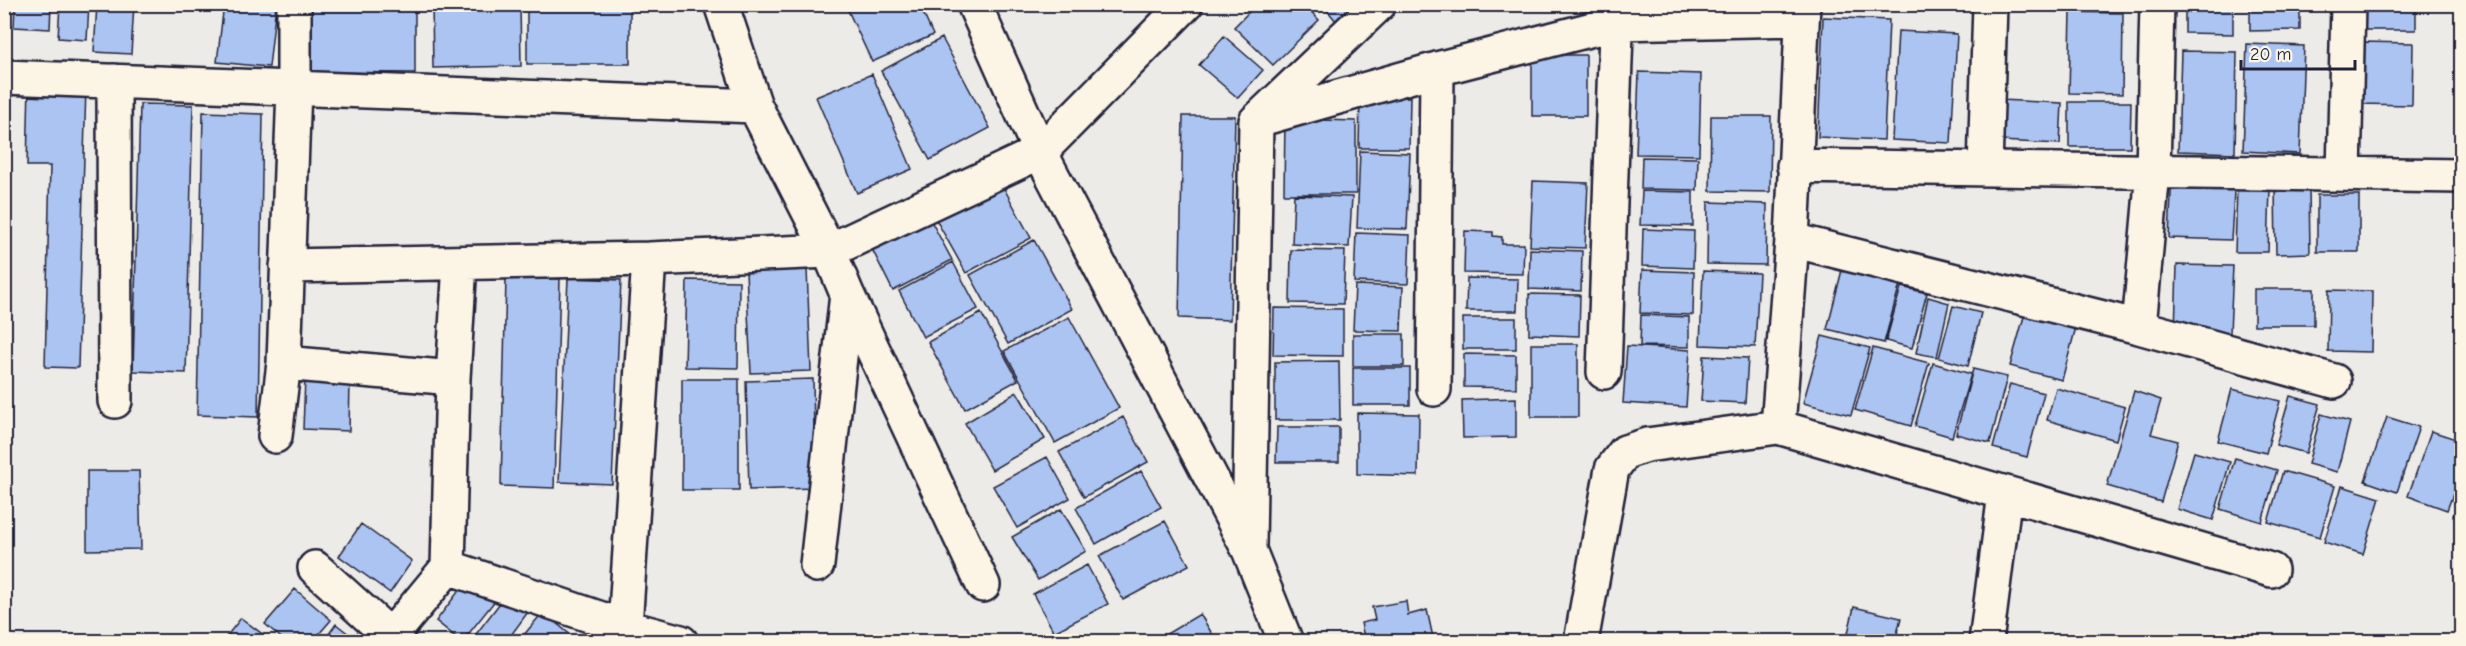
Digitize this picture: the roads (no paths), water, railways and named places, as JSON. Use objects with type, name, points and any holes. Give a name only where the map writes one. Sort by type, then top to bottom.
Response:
[{"type":"street","points":[[275,436],[284,363],[294,88],[294,4]]},
{"type":"street","points":[[721,4],[755,106],[829,251],[982,585]]},
{"type":"street","points":[[974,4],[1040,152],[1248,550],[1286,642]]},
{"type":"street","points":[[287,266],[649,260],[829,251],[1040,152],[1186,4]]},
{"type":"street","points":[[1248,550],[1256,121],[1379,4]]},
{"type":"street","points":[[1985,169],[1990,4]]},
{"type":"street","points":[[2139,327],[2152,171],[2157,4]]},
{"type":"street","points":[[2344,174],[2348,4]]},
{"type":"street","points":[[1256,121],[1616,14],[1803,12],[1792,240],[1778,428]]},
{"type":"street","points":[[1604,372],[1616,14]]},
{"type":"street","points":[[1434,389],[1437,69]]},
{"type":"street","points":[[4,77],[755,106]]},
{"type":"street","points":[[114,81],[115,402]]},
{"type":"street","points":[[1794,166],[2462,176]]},
{"type":"street","points":[[1792,240],[2139,327],[2334,381]]},
{"type":"street","points":[[625,627],[649,260]]},
{"type":"street","points":[[315,568],[391,640],[448,567],[453,378],[460,263]]},
{"type":"street","points":[[817,565],[847,294]]},
{"type":"street","points":[[284,363],[453,378]]},
{"type":"street","points":[[1581,642],[1612,469],[1625,452],[1647,445],[1778,428],[2271,570]]},
{"type":"street","points":[[1986,642],[2005,493]]},
{"type":"street","points":[[448,567],[625,627],[681,642]]}]
